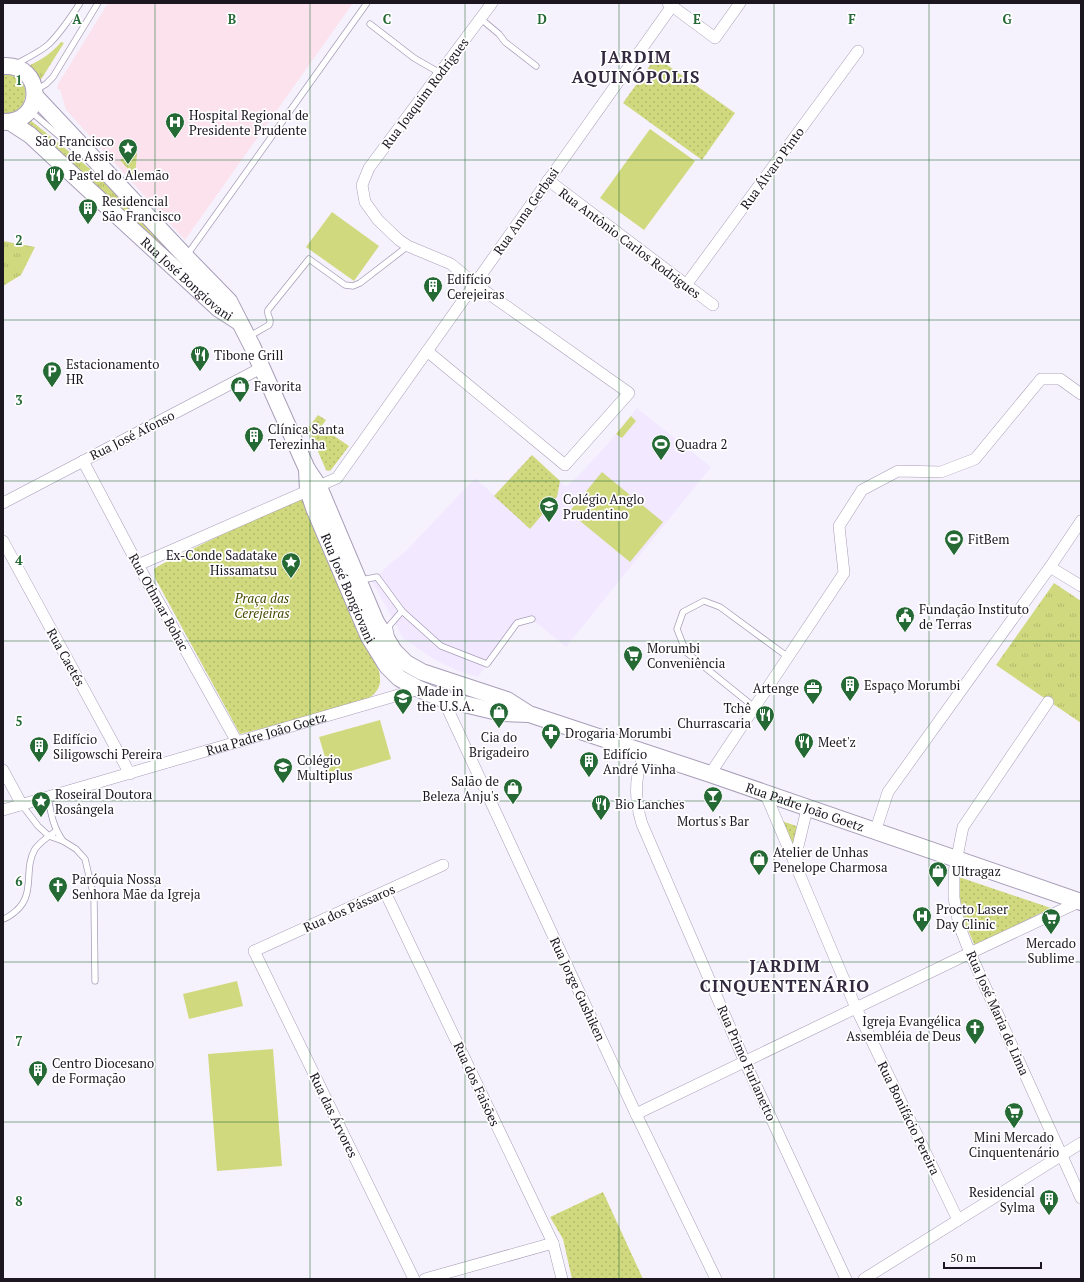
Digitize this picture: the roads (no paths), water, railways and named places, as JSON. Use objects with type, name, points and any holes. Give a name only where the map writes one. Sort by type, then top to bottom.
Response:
[{"type":"street","name":"Rua Joaquim Rodrigues","points":[[408,246],[399,240],[378,220],[365,202],[362,185],[369,168],[492,3]]},
{"type":"street","points":[[670,4],[715,38],[740,3]]},
{"type":"street","name":"Rua Anna Gerbasi","points":[[138,565],[337,478],[475,284],[670,4]]},
{"type":"street","name":"Rua Álvaro Pinto","points":[[686,285],[858,51]]},
{"type":"street","name":"Rua José Bongiovani","points":[[7,65],[21,70],[28,75],[33,82],[35,93],[109,175],[186,257],[229,300],[307,469],[369,638],[387,666],[399,678],[419,689]]},
{"type":"street","points":[[6,122],[17,120],[29,111],[33,105],[35,93]]},
{"type":"street","name":"Rua José Bongiovani","points":[[6,122],[30,135],[90,192],[244,330]]},
{"type":"street","name":"Rua Antônio Carlos Rodrigues","points":[[548,180],[713,305]]},
{"type":"street","points":[[408,246],[452,264],[475,284],[630,393],[565,466],[427,350]]},
{"type":"street","name":"Rua José Afonso","points":[[3,503],[261,368]]},
{"type":"street","points":[[710,774],[844,573],[839,526],[862,490],[898,471],[942,472],[975,459],[1041,379],[1060,379],[1081,394]]},
{"type":"street","name":"Rua Othmar Bohac","points":[[82,461],[237,742]]},
{"type":"street","name":"Rua José Bongiovani","points":[[314,488],[376,622],[394,651]]},
{"type":"street","points":[[875,832],[888,792],[1050,567],[1081,521]]},
{"type":"street","name":"Rua Caetés","points":[[3,541],[130,774]]},
{"type":"street","points":[[1050,567],[1081,586]]},
{"type":"street","name":"Rua Padre João Goetz","points":[[394,651],[406,663],[422,672],[507,700],[529,714],[710,774],[766,795],[1081,902]]},
{"type":"street","name":"Rua Padre João Goetz","points":[[3,810],[419,689],[443,699],[502,713],[529,714]]},
{"type":"street","name":"Rua Jorge Gushiken","points":[[443,699],[636,1114],[716,1279]]},
{"type":"street","name":"Rua José Maria de Lima","points":[[1048,702],[964,827],[954,872],[954,898],[959,925],[970,953],[1081,1198]]},
{"type":"street","name":"Rua Primo Furlanetto","points":[[645,753],[638,774],[637,789],[638,810],[640,817],[745,1062],[846,1279]]},
{"type":"street","points":[[3,770],[22,805]]},
{"type":"street","name":"Rua Bonifácio Pereira","points":[[766,795],[856,1008],[958,1220]]},
{"type":"street","points":[[796,867],[798,846],[807,809]]},
{"type":"street","name":"Rua dos Pássaros","points":[[254,951],[443,865]]},
{"type":"street","name":"Rua dos Faisões","points":[[385,892],[553,1243],[562,1279]]},
{"type":"street","points":[[636,1114],[970,953],[1081,902]]},
{"type":"street","name":"Rua das Árvores","points":[[254,951],[414,1279]]},
{"type":"street","points":[[864,1279],[1081,1143]]},
{"type":"street","points":[[425,1279],[553,1243]]},
{"type":"lane","points":[[7,65],[33,55],[48,44],[71,17],[80,3]]},
{"type":"lane","points":[[35,93],[53,77],[98,3]]},
{"type":"lane","points":[[186,257],[367,3]]},
{"type":"lane","points":[[480,19],[499,34],[505,42],[536,66]]},
{"type":"lane","points":[[370,24],[414,58],[440,73]]},
{"type":"lane","points":[[29,111],[88,160],[109,175]]},
{"type":"lane","points":[[244,330],[269,325],[271,319],[267,314],[268,310],[310,259],[346,284],[353,286],[360,283],[408,246]]},
{"type":"lane","points":[[358,581],[377,577],[402,611],[441,646],[453,652],[487,664],[517,623],[532,619]]},
{"type":"lane","points":[[754,707],[686,652],[677,629],[683,612],[704,601],[720,607],[788,657]]},
{"type":"lane","points":[[394,651],[389,626],[402,611]]},
{"type":"lane","points":[[48,797],[51,815],[56,831],[63,841]]},
{"type":"lane","points":[[22,805],[38,826],[49,836],[63,841],[76,849],[84,859],[94,897],[95,981]]},
{"type":"lane","points":[[3,919],[6,919],[19,908],[26,897],[31,857],[34,850],[39,844],[56,831]]},
{"type":"place","name":"Hospital Regional de Presidente Prudente","points":[[175,139]]},
{"type":"place","name":"São Francisco de Assis","points":[[128,165]]},
{"type":"place","name":"Pastel do Alemão","points":[[55,192]]},
{"type":"place","name":"Residencial São Francisco","points":[[88,225]]},
{"type":"place","name":"Edifício Cerejeiras","points":[[433,303]]},
{"type":"place","name":"Tibone Grill","points":[[200,372]]},
{"type":"place","name":"Estacionamento HR","points":[[52,388]]},
{"type":"place","name":"Favorita","points":[[240,403]]},
{"type":"place","name":"Clínica Santa Terezinha","points":[[254,453]]},
{"type":"place","name":"Quadra 2","points":[[661,461]]},
{"type":"place","name":"Colégio Anglo Prudentino","points":[[549,523]]},
{"type":"place","name":"FitBem","points":[[954,556]]},
{"type":"place","name":"Ex-Conde Sadatake Hissamatsu","points":[[291,579]]},
{"type":"place","name":"Fundação Instituto de Terras","points":[[905,633]]},
{"type":"place","name":"Morumbi Conveniência","points":[[633,672]]},
{"type":"place","name":"Espaço Morumbi","points":[[850,702]]},
{"type":"place","name":"Artenge","points":[[813,705]]},
{"type":"place","name":"Made in the U.S.A.","points":[[403,715]]},
{"type":"place","name":"Cia do Brigadeiro","points":[[499,729]]},
{"type":"place","name":"Tchê Churrascaria","points":[[765,732]]},
{"type":"place","name":"Drogaria Morumbi","points":[[551,750]]},
{"type":"place","name":"Meet'z","points":[[804,759]]},
{"type":"place","name":"Edifício Siligowschi Pereira","points":[[39,763]]},
{"type":"place","name":"Edifício André Vinha","points":[[589,778]]},
{"type":"place","name":"Colégio Multiplus","points":[[283,784]]},
{"type":"place","name":"Salão de Beleza Anju's","points":[[513,805]]},
{"type":"place","name":"Mortus's Bar","points":[[713,813]]},
{"type":"place","name":"Roseiral Doutora Rosângela","points":[[41,818]]},
{"type":"place","name":"Bio Lanches","points":[[601,821]]},
{"type":"place","name":"Atelier de Unhas Penelope Charmosa","points":[[759,876]]},
{"type":"place","name":"Ultragaz","points":[[938,888]]},
{"type":"place","name":"Paróquia Nossa Senhora Mãe da Igreja","points":[[58,903]]},
{"type":"place","name":"Procto Laser Day Clinic","points":[[922,933]]},
{"type":"place","name":"Mercado Sublime","points":[[1051,935]]},
{"type":"place","name":"Igreja Evangélica Assembléia de Deus","points":[[975,1045]]},
{"type":"place","name":"Centro Diocesano de Formação","points":[[38,1087]]},
{"type":"place","name":"Mini Mercado Cinquentenário","points":[[1014,1129]]},
{"type":"place","name":"Residencial Sylma","points":[[1049,1216]]},
{"type":"district","name":"JARDIM AQUINÓPOLIS","points":[[636,67]]},
{"type":"district","name":"JARDIM CINQUENTENÁRIO","points":[[785,976]]},
{"type":"park label","name":"Praça das Cerejeiras","points":[[262,606]]}]
